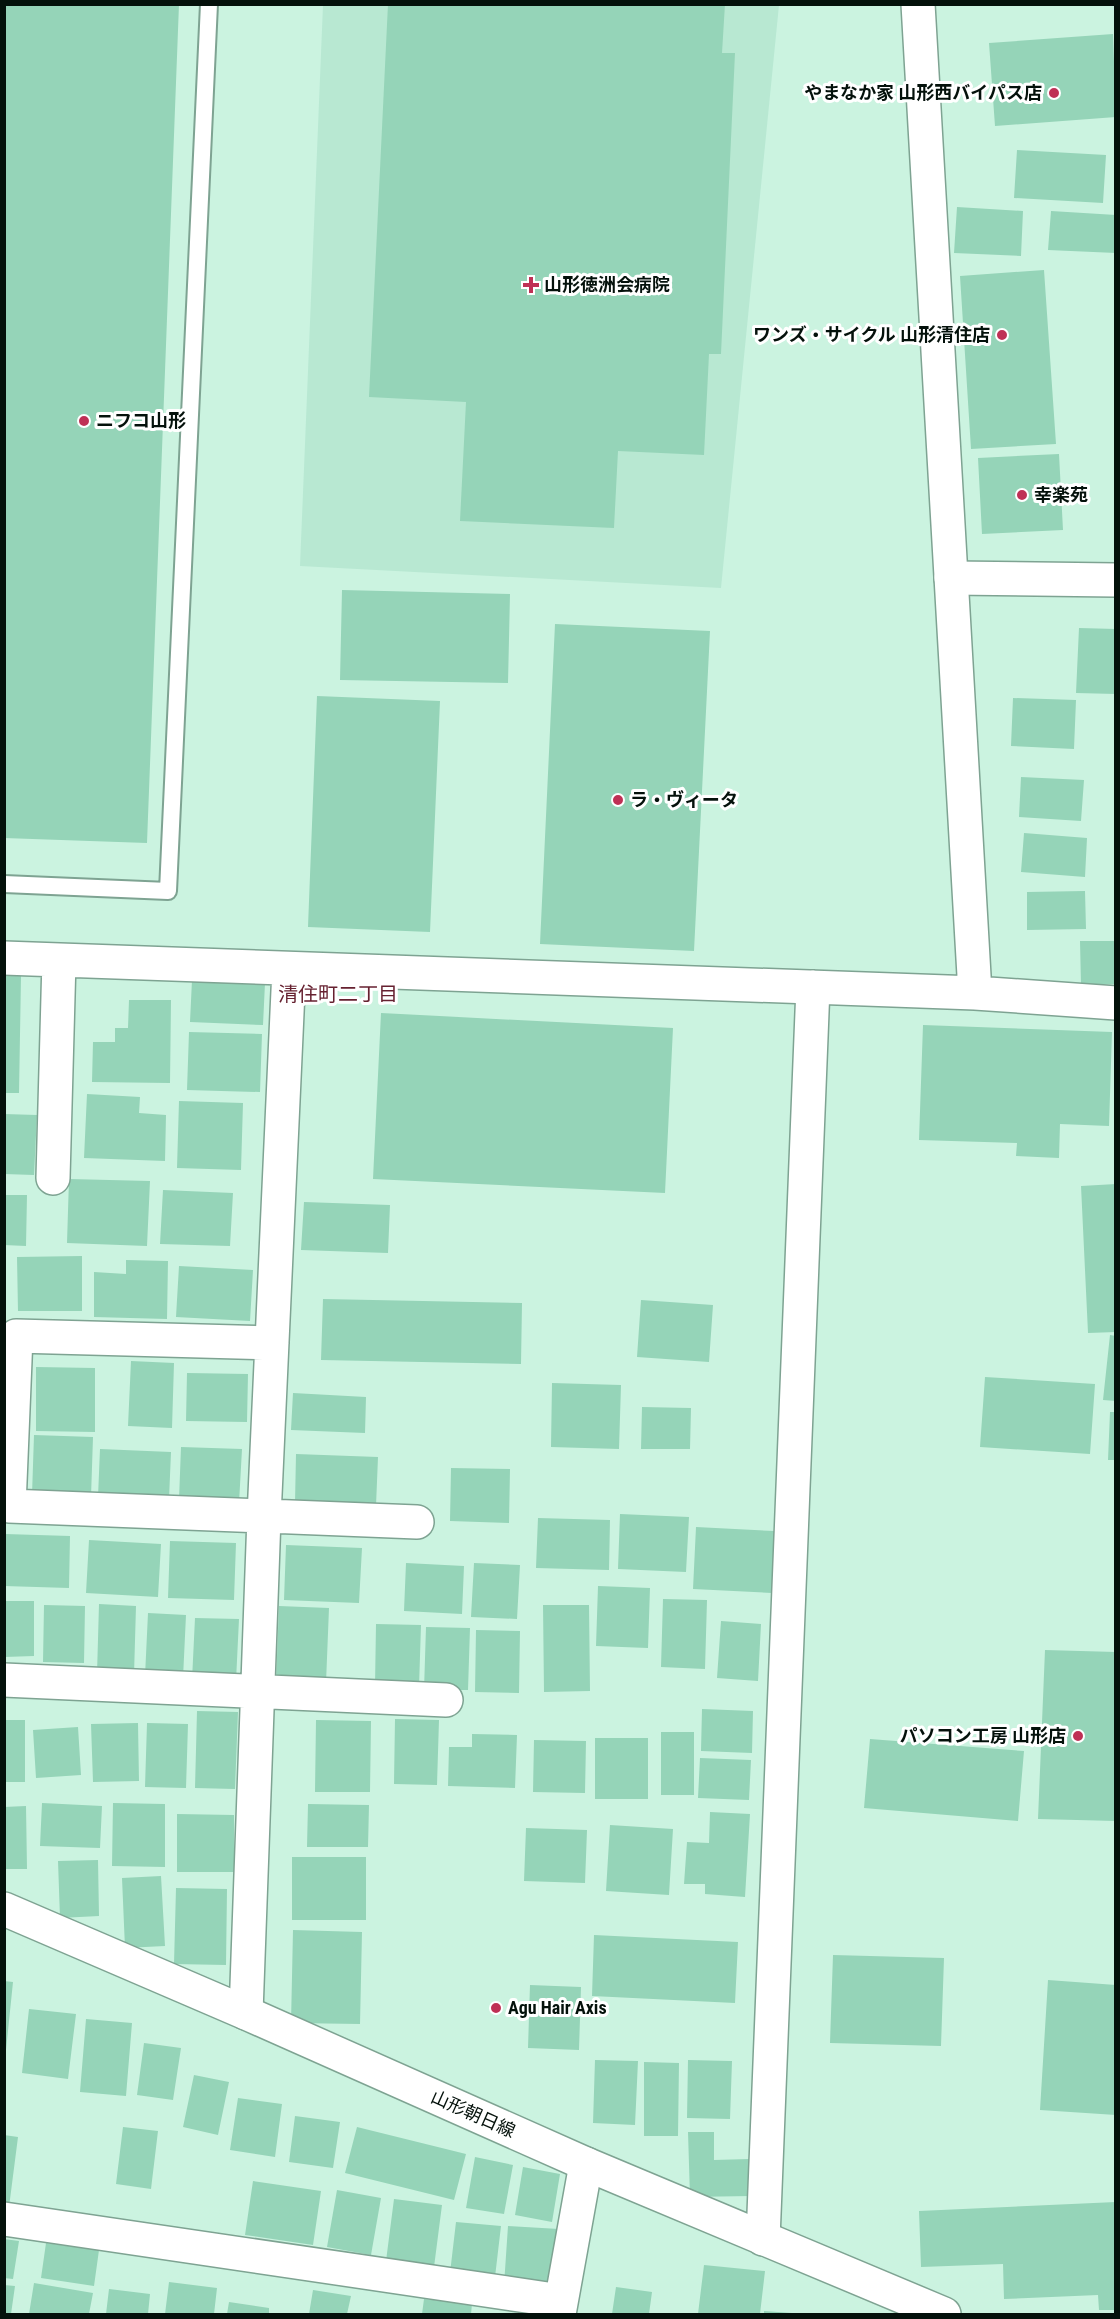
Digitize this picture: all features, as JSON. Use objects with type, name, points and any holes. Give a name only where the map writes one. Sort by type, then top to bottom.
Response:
[{"type":"street","points":[[918,4],[975,993]]},
{"type":"street","points":[[951,578],[1116,580]]},
{"type":"street","points":[[4,958],[975,993],[1116,1003]]},
{"type":"street","points":[[53,1178],[58,960]]},
{"type":"street","points":[[246,2013],[264,1517],[289,969]]},
{"type":"street","points":[[762,2239],[813,987]]},
{"type":"street","points":[[272,1343],[16,1336],[9,1506],[417,1522]]},
{"type":"street","points":[[4,1680],[446,1700]]},
{"type":"street","name":"山形朝日線","points":[[4,1909],[246,2013],[586,2164],[944,2314]]},
{"type":"street","points":[[4,2219],[560,2308],[586,2164]]},
{"type":"lane","points":[[4,884],[168,891],[209,4]]},
{"type":"shaded area","name":"山形徳洲会病院","points":[[323,5],[779,5],[721,588],[300,566]]},
{"type":"building","name":"ニフコ山形","points":[[4,4],[179,4],[147,843],[4,838]]},
{"type":"building","name":"山形徳洲会病院","points":[[388,4],[725,4],[722,53],[735,53],[721,354],[709,354],[704,455],[618,451],[614,528],[460,521],[466,402],[369,397]]},
{"type":"building","name":"やまなか家 山形西バイパス店","points":[[1113,34],[1116,117],[995,126],[989,43]]},
{"type":"building","points":[[1017,150],[1106,155],[1103,203],[1014,198]]},
{"type":"building","points":[[957,207],[1023,211],[1021,256],[954,253]]},
{"type":"building","points":[[1051,211],[1116,215],[1116,253],[1048,250]]},
{"type":"building","points":[[1044,270],[1056,444],[971,449],[960,276]]},
{"type":"building","points":[[1059,454],[1063,530],[982,534],[978,458]]},
{"type":"building","points":[[342,590],[510,594],[508,683],[340,680]]},
{"type":"building","points":[[555,624],[710,631],[694,951],[540,944]]},
{"type":"building","points":[[1079,628],[1116,629],[1116,694],[1076,693]]},
{"type":"building","points":[[317,696],[440,701],[430,932],[308,927]]},
{"type":"building","points":[[1013,698],[1076,700],[1074,749],[1011,746]]},
{"type":"building","points":[[1021,777],[1084,780],[1081,821],[1019,817]]},
{"type":"building","points":[[1024,833],[1087,838],[1085,877],[1021,872]]},
{"type":"building","points":[[1085,891],[1086,929],[1027,930],[1027,892]]},
{"type":"building","points":[[1080,941],[1116,941],[1116,984],[1081,985]]},
{"type":"building","points":[[4,976],[21,976],[19,1093],[4,1093]]},
{"type":"building","points":[[192,980],[265,983],[263,1025],[190,1022]]},
{"type":"building","points":[[129,1000],[171,1000],[170,1083],[92,1082],[93,1042],[115,1042],[115,1028],[128,1028]]},
{"type":"building","points":[[381,1013],[673,1028],[665,1193],[373,1179]]},
{"type":"building","points":[[923,1025],[1112,1032],[1109,1126],[1060,1124],[1059,1158],[1016,1156],[1017,1143],[919,1140]]},
{"type":"building","points":[[189,1032],[262,1034],[260,1092],[187,1090]]},
{"type":"building","points":[[87,1094],[140,1097],[139,1113],[166,1115],[165,1161],[84,1158]]},
{"type":"building","points":[[179,1101],[243,1103],[241,1170],[177,1168]]},
{"type":"building","points":[[4,1114],[37,1115],[34,1175],[4,1174]]},
{"type":"building","points":[[69,1179],[150,1181],[147,1246],[67,1243]]},
{"type":"building","points":[[1116,1184],[1116,1332],[1088,1333],[1081,1186]]},
{"type":"building","points":[[163,1190],[233,1193],[230,1246],[160,1244]]},
{"type":"building","points":[[4,1195],[27,1195],[26,1246],[4,1245]]},
{"type":"building","points":[[304,1202],[390,1205],[388,1253],[301,1250]]},
{"type":"building","points":[[82,1256],[82,1311],[18,1311],[17,1257]]},
{"type":"building","points":[[126,1260],[168,1261],[167,1319],[94,1317],[94,1272],[126,1274]]},
{"type":"building","points":[[179,1266],[253,1270],[250,1321],[176,1317]]},
{"type":"building","points":[[323,1299],[522,1303],[521,1364],[321,1360]]},
{"type":"building","points":[[641,1300],[713,1305],[709,1362],[637,1357]]},
{"type":"building","points":[[1110,1335],[1116,1336],[1116,1401],[1103,1400]]},
{"type":"building","points":[[131,1361],[174,1363],[172,1428],[128,1426]]},
{"type":"building","points":[[36,1367],[95,1368],[95,1432],[36,1431]]},
{"type":"building","points":[[187,1373],[248,1374],[247,1422],[186,1421]]},
{"type":"building","points":[[985,1377],[1095,1384],[1090,1454],[980,1447]]},
{"type":"building","points":[[552,1383],[621,1385],[619,1449],[551,1447]]},
{"type":"building","points":[[293,1393],[366,1397],[365,1433],[291,1430]]},
{"type":"building","points":[[642,1407],[691,1408],[690,1449],[641,1449]]},
{"type":"building","points":[[1110,1412],[1116,1412],[1116,1460],[1108,1460]]},
{"type":"building","points":[[34,1435],[93,1437],[91,1497],[32,1495]]},
{"type":"building","points":[[181,1447],[242,1449],[239,1503],[179,1500]]},
{"type":"building","points":[[100,1449],[171,1452],[169,1499],[98,1497]]},
{"type":"building","points":[[296,1454],[378,1457],[376,1506],[295,1503]]},
{"type":"building","points":[[451,1468],[510,1469],[509,1523],[450,1521]]},
{"type":"building","points":[[620,1514],[689,1517],[686,1572],[618,1569]]},
{"type":"building","points":[[538,1518],[610,1520],[609,1570],[536,1568]]},
{"type":"building","points":[[696,1527],[774,1531],[772,1593],[693,1589]]},
{"type":"building","points":[[5,1534],[70,1536],[69,1588],[4,1586]]},
{"type":"building","points":[[89,1540],[161,1544],[158,1597],[86,1593]]},
{"type":"building","points":[[170,1541],[236,1543],[234,1600],[168,1598]]},
{"type":"building","points":[[286,1545],[362,1548],[359,1603],[284,1600]]},
{"type":"building","points":[[406,1563],[464,1566],[462,1614],[404,1611]]},
{"type":"building","points":[[474,1563],[520,1565],[517,1619],[471,1617]]},
{"type":"building","points":[[598,1586],[650,1588],[648,1648],[596,1646]]},
{"type":"building","points":[[663,1599],[707,1600],[705,1669],[661,1667]]},
{"type":"building","points":[[4,1601],[34,1601],[34,1656],[4,1657]]},
{"type":"building","points":[[99,1604],[136,1606],[134,1675],[97,1674]]},
{"type":"building","points":[[44,1605],[85,1606],[84,1663],[43,1662]]},
{"type":"building","points":[[543,1605],[589,1605],[590,1691],[544,1692]]},
{"type":"building","points":[[279,1606],[329,1608],[326,1683],[276,1682]]},
{"type":"building","points":[[148,1613],[186,1615],[183,1678],[145,1676]]},
{"type":"building","points":[[195,1618],[239,1619],[236,1681],[192,1680]]},
{"type":"building","points":[[721,1621],[761,1624],[758,1681],[717,1678]]},
{"type":"building","points":[[376,1624],[421,1625],[419,1687],[375,1686]]},
{"type":"building","points":[[426,1627],[470,1628],[468,1690],[424,1690]]},
{"type":"building","points":[[476,1630],[520,1631],[519,1693],[475,1692]]},
{"type":"building","name":"パソコン工房 山形店","points":[[1045,1650],[1116,1652],[1116,1821],[1038,1819]]},
{"type":"building","points":[[702,1709],[753,1711],[752,1753],[701,1751]]},
{"type":"building","points":[[197,1711],[238,1712],[235,1789],[195,1788]]},
{"type":"building","points":[[395,1719],[439,1720],[437,1785],[394,1784]]},
{"type":"building","points":[[4,1720],[25,1720],[25,1782],[4,1782]]},
{"type":"building","points":[[316,1720],[371,1721],[370,1792],[315,1792]]},
{"type":"building","points":[[138,1723],[139,1781],[93,1782],[91,1724]]},
{"type":"building","points":[[147,1723],[188,1724],[186,1788],[145,1787]]},
{"type":"building","points":[[78,1727],[81,1775],[36,1778],[33,1730]]},
{"type":"building","points":[[661,1732],[694,1732],[694,1795],[661,1795]]},
{"type":"building","points":[[472,1734],[517,1735],[515,1788],[448,1786],[449,1747],[472,1747]]},
{"type":"building","points":[[595,1738],[648,1738],[648,1799],[595,1799]]},
{"type":"building","points":[[870,1739],[1024,1751],[1018,1821],[864,1808]]},
{"type":"building","points":[[534,1740],[586,1741],[585,1793],[533,1792]]},
{"type":"building","points":[[700,1758],[751,1760],[749,1800],[698,1798]]},
{"type":"building","points":[[42,1803],[102,1806],[100,1848],[40,1846]]},
{"type":"building","points":[[113,1803],[165,1804],[165,1867],[112,1866]]},
{"type":"building","points":[[308,1804],[369,1805],[368,1847],[307,1847]]},
{"type":"building","points":[[26,1806],[27,1869],[4,1869],[4,1807]]},
{"type":"building","points":[[710,1812],[750,1814],[745,1897],[705,1894],[705,1884],[684,1884],[687,1842],[709,1843]]},
{"type":"building","points":[[177,1814],[234,1815],[234,1872],[177,1872]]},
{"type":"building","points":[[610,1825],[673,1829],[669,1895],[606,1891]]},
{"type":"building","points":[[526,1828],[587,1830],[585,1883],[524,1881]]},
{"type":"building","points":[[292,1857],[366,1857],[366,1920],[292,1920]]},
{"type":"building","points":[[98,1860],[99,1916],[60,1918],[58,1861]]},
{"type":"building","points":[[161,1876],[165,1946],[125,1948],[122,1878]]},
{"type":"building","points":[[176,1888],[227,1889],[226,1965],[174,1964]]},
{"type":"building","points":[[293,1930],[362,1932],[360,2024],[291,2023]]},
{"type":"building","points":[[594,1935],[738,1942],[735,2003],[592,1996]]},
{"type":"building","points":[[833,1955],[944,1958],[941,2046],[830,2043]]},
{"type":"building","points":[[1048,1980],[1116,1985],[1116,2115],[1040,2110]]},
{"type":"building","points":[[4,1981],[13,1982],[6,2050],[4,2050]]},
{"type":"building","points":[[530,1985],[581,1987],[579,2050],[528,2048]]},
{"type":"building","points":[[29,2009],[76,2014],[68,2079],[22,2073]]},
{"type":"building","points":[[86,2019],[132,2023],[126,2096],[80,2092]]},
{"type":"building","points":[[144,2043],[181,2048],[173,2100],[137,2095]]},
{"type":"building","points":[[595,2060],[638,2061],[635,2125],[593,2123]]},
{"type":"building","points":[[688,2060],[732,2061],[730,2119],[687,2118]]},
{"type":"building","points":[[644,2062],[679,2063],[678,2136],[644,2136]]},
{"type":"building","points":[[194,2075],[229,2082],[218,2135],[183,2127]]},
{"type":"building","points":[[238,2098],[282,2104],[275,2157],[230,2150]]},
{"type":"building","points":[[295,2116],[340,2122],[333,2168],[289,2162]]},
{"type":"building","points":[[123,2127],[158,2131],[151,2189],[116,2184]]},
{"type":"building","points":[[357,2127],[466,2154],[454,2200],[345,2173]]},
{"type":"building","points":[[688,2132],[714,2132],[714,2160],[750,2159],[751,2196],[690,2197]]},
{"type":"building","points":[[4,2135],[18,2137],[9,2207],[4,2206]]},
{"type":"building","points":[[475,2157],[513,2165],[504,2214],[466,2208]]},
{"type":"building","points":[[523,2167],[560,2174],[552,2222],[515,2215]]},
{"type":"building","points":[[253,2181],[321,2191],[313,2245],[245,2235]]},
{"type":"building","points":[[337,2190],[381,2198],[371,2255],[327,2247]]},
{"type":"building","points":[[394,2199],[442,2205],[434,2267],[386,2261]]},
{"type":"building","points":[[1116,2202],[1116,2310],[1099,2310],[1098,2295],[1004,2299],[1003,2264],[921,2267],[919,2211]]},
{"type":"building","points":[[456,2222],[501,2226],[495,2277],[450,2273]]},
{"type":"building","points":[[508,2226],[559,2229],[554,2289],[504,2285]]},
{"type":"building","points":[[4,2239],[19,2241],[13,2279],[4,2278]]},
{"type":"building","points":[[46,2243],[99,2250],[94,2286],[41,2278]]},
{"type":"building","points":[[704,2265],[765,2271],[760,2314],[698,2314]]},
{"type":"building","points":[[169,2282],[217,2288],[214,2314],[165,2314]]},
{"type":"building","points":[[34,2283],[93,2293],[89,2314],[29,2314]]},
{"type":"building","points":[[4,2285],[15,2286],[11,2314],[4,2314]]},
{"type":"building","points":[[616,2287],[652,2292],[649,2314],[612,2314]]},
{"type":"building","points":[[109,2289],[150,2294],[148,2314],[106,2314]]},
{"type":"building","points":[[313,2290],[351,2296],[347,2314],[309,2314]]},
{"type":"building","points":[[424,2299],[472,2304],[471,2314],[422,2314]]},
{"type":"building","points":[[229,2302],[269,2308],[269,2314],[227,2314]]},
{"type":"building","points":[[764,2311],[792,2313],[792,2314],[764,2314]]},
{"type":"place","name":"やまなか家 山形西バイパス店","points":[[1054,93]]},
{"type":"place","name":"山形徳洲会病院","points":[[531,285]]},
{"type":"place","name":"ワンズ・サイクル 山形清住店","points":[[1002,335]]},
{"type":"place","name":"ニフコ山形","points":[[84,421]]},
{"type":"place","name":"幸楽苑","points":[[1022,495]]},
{"type":"place","name":"ラ・ヴィータ","points":[[618,800]]},
{"type":"place","name":"パソコン工房 山形店","points":[[1078,1736]]},
{"type":"place","name":"Agu Hair Axis","points":[[496,2008]]},
{"type":"district","name":"清住町二丁目","points":[[338,994]]}]
